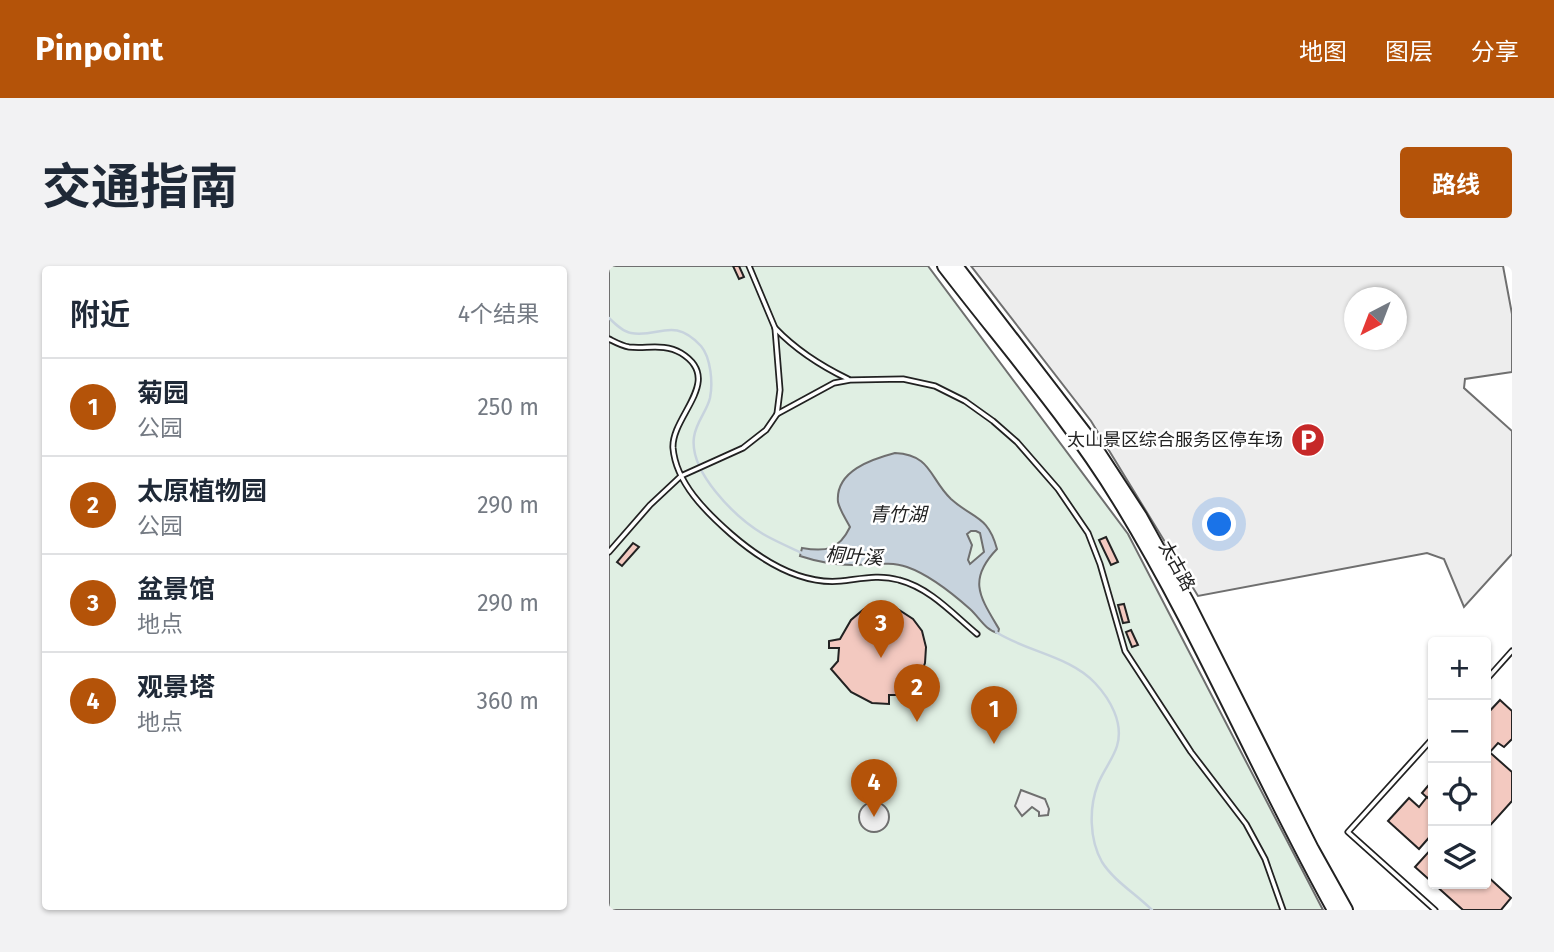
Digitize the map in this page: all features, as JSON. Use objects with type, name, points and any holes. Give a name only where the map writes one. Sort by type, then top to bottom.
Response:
[{"type":"main road","name":"太古路","points":[[943,266],[1072,431],[1133,524],[1195,636],[1334,910]]},
{"type":"main road","name":"太古路","points":[[955,266],[1093,444],[1140,516],[1188,603],[1312,849],[1346,910]]},
{"type":"lane","points":[[749,266],[775,328],[780,390],[777,414]]},
{"type":"lane","points":[[775,328],[787,341],[850,380]]},
{"type":"lane","points":[[609,339],[625,346],[672,348],[684,355],[694,366],[699,380],[675,431],[675,460],[681,476],[705,509],[757,555],[779,568],[813,580],[837,582],[876,576],[897,579],[916,586],[938,601],[977,635]]},
{"type":"lane","points":[[609,552],[650,505],[681,476],[743,448],[766,430],[777,414],[834,383],[904,379],[935,386],[965,401],[1017,442],[1058,489],[1088,533],[1100,564],[1125,651],[1191,752],[1246,824],[1265,859],[1283,910]]},
{"type":"lane","points":[[1491,674],[1512,651]]},
{"type":"lane","points":[[1428,744],[1348,832],[1435,910]]},
{"type":"green space","points":[[609,266],[928,266],[1128,534],[1323,910],[609,910]]},
{"type":"shaded area","name":"太山景区综合服务区停车场","points":[[971,266],[1503,266],[1512,314],[1512,372],[1465,379],[1464,388],[1512,431],[1512,554],[1464,607],[1444,559],[1427,553],[1198,596],[1091,421]]},
{"type":"shaded area","points":[[1021,790],[1045,799],[1048,815],[1039,816],[1039,812],[1032,807],[1022,816],[1015,806]]},
{"type":"shaded area","points":[[874,802],[880,803],[888,811],[888,823],[880,831],[874,832],[868,831],[860,823],[859,817],[860,811],[868,803]]},
{"type":"water","name":"青竹湖","points":[[895,453],[907,455],[923,463],[951,499],[979,519],[989,530],[997,549],[979,579],[982,598],[999,629],[998,633],[986,627],[970,609],[940,585],[907,567],[887,564],[839,564],[800,556],[802,548],[831,548],[841,541],[850,527],[838,502],[842,482],[857,468]],"holes":[[[976,531],[980,533],[984,552],[970,564],[968,560],[972,545],[967,534]]]},
{"type":"building","points":[[733,266],[739,266],[744,277],[739,279]]},
{"type":"building","points":[[1106,537],[1118,562],[1111,565],[1099,540]]},
{"type":"building","points":[[633,543],[639,547],[622,566],[617,562]]},
{"type":"building","points":[[1124,604],[1129,622],[1123,623],[1118,605]]},
{"type":"building","points":[[881,605],[896,608],[913,619],[922,631],[926,647],[925,663],[920,676],[898,695],[889,695],[889,704],[872,703],[851,692],[831,669],[838,661],[839,648],[829,648],[829,641],[840,639],[851,620],[864,609]]},
{"type":"building","points":[[1131,630],[1138,645],[1132,647],[1126,632]]},
{"type":"building","points":[[1500,700],[1512,711],[1512,739],[1504,747],[1498,743],[1491,751],[1491,710]]},
{"type":"building","points":[[1491,753],[1512,772],[1512,801],[1491,824]]},
{"type":"building","points":[[1428,786],[1428,798],[1422,793]]},
{"type":"building","points":[[1427,797],[1428,839],[1419,849],[1388,821],[1409,798],[1419,807]]},
{"type":"building","points":[[1428,853],[1428,879],[1415,867]]},
{"type":"building","points":[[1491,880],[1511,898],[1501,910],[1463,910],[1440,889],[1491,889]]},
{"type":"waterway","name":"桐叶溪","points":[[609,318],[628,332],[641,334],[674,330],[691,337],[701,346],[709,364],[711,385],[709,403],[694,437],[694,451],[699,465],[716,492],[740,517],[763,534],[802,553]]},
{"type":"waterway","name":"桐叶溪","points":[[996,632],[1073,666],[1095,683],[1106,696],[1117,720],[1119,737],[1095,793],[1092,813],[1095,843],[1107,869],[1152,910]]},
{"type":"place","name":"太山景区综合服务区停车场","points":[[1308,440]]},
{"type":"place","name":"盆景馆","points":[[881,658]]},
{"type":"place","name":"太原植物园","points":[[917,722]]},
{"type":"place","name":"菊园","points":[[994,744]]},
{"type":"place","name":"观景塔","points":[[874,817]]}]
